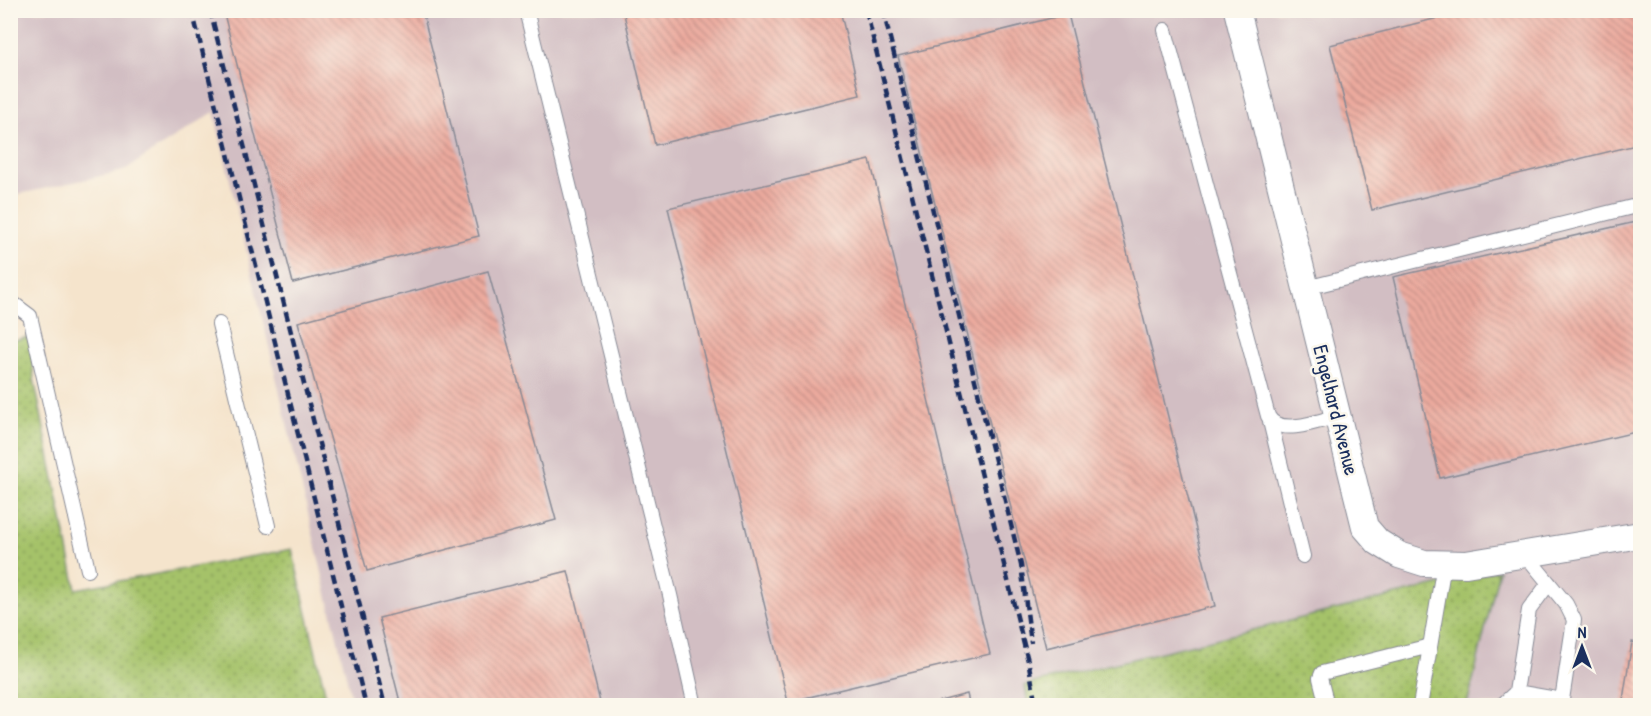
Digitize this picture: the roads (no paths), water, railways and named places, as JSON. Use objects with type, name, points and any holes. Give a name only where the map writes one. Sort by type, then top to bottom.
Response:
[{"type":"street","name":"Engelhard Avenue","points":[[1237,10],[1365,527],[1378,542],[1399,555],[1424,564],[1466,564],[1641,534]]},
{"type":"lane","points":[[526,10],[695,705]]},
{"type":"lane","points":[[1165,30],[1270,421],[1303,556]]},
{"type":"lane","points":[[1306,288],[1641,205]]},
{"type":"lane","points":[[10,301],[30,316],[88,570]]},
{"type":"lane","points":[[219,324],[268,526]]},
{"type":"lane","points":[[1270,421],[1276,425],[1301,427],[1337,416]]},
{"type":"lane","points":[[1516,692],[1562,700],[1574,620],[1566,604],[1525,554]]},
{"type":"lane","points":[[1420,705],[1444,564]]},
{"type":"lane","points":[[1501,705],[1516,692],[1529,610],[1549,583]]},
{"type":"lane","points":[[1327,705],[1320,678],[1322,673],[1430,646]]},
{"type":"railway","points":[[192,10],[366,706]]},
{"type":"railway","points":[[210,10],[385,706]]},
{"type":"railway","points":[[866,10],[1029,665],[1036,706]]},
{"type":"railway","points":[[883,10],[1021,565],[1031,643]]}]
